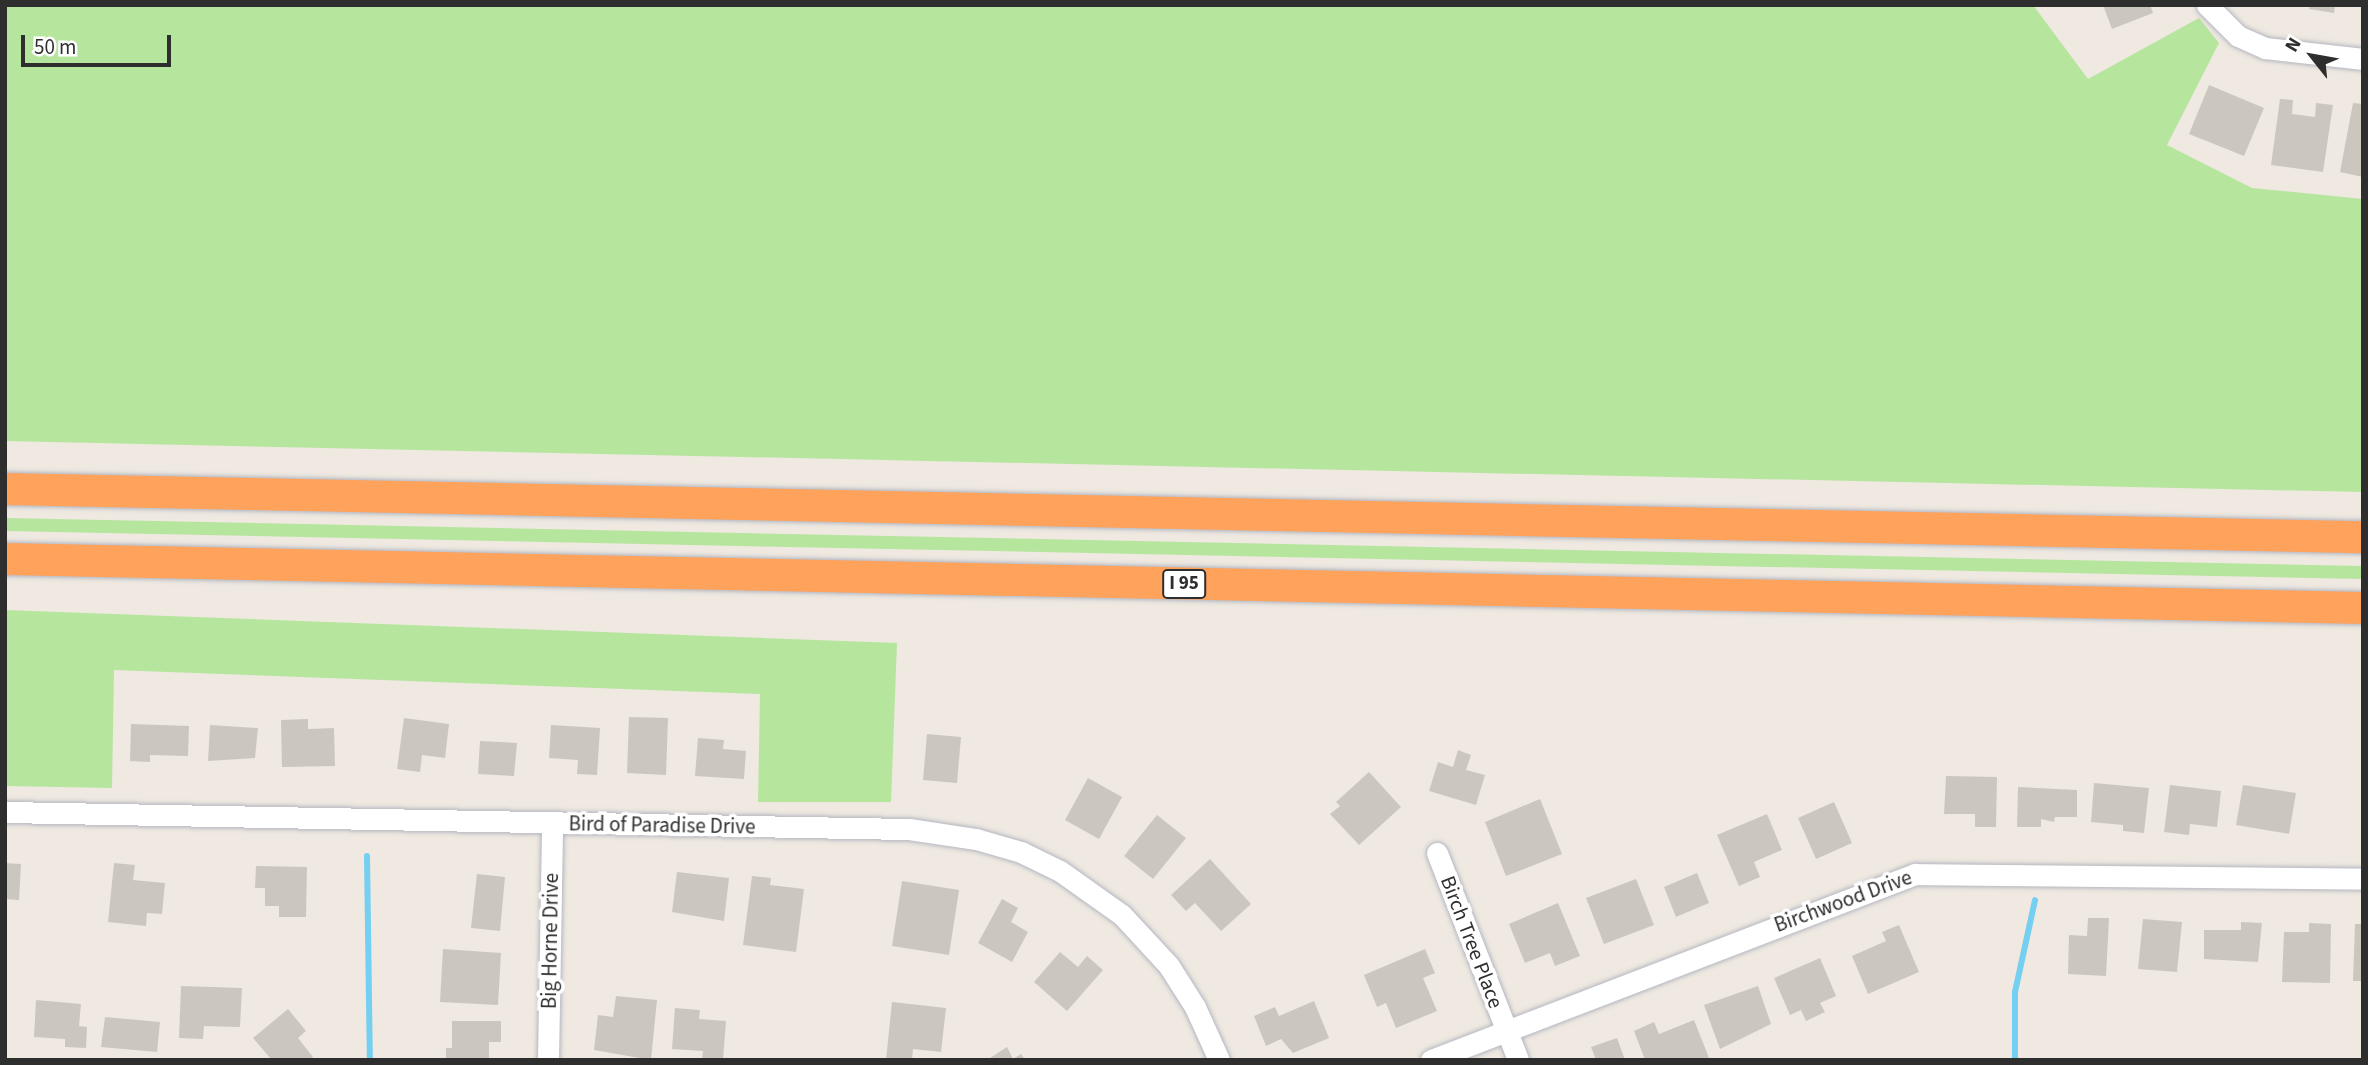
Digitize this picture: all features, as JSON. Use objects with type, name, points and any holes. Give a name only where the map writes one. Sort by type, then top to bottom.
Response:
[{"type":"highway","points":[[5,489],[2363,537]]},
{"type":"highway","name":"I 95","points":[[5,559],[2363,608]]},
{"type":"street","points":[[2207,5],[2238,36],[2264,48],[2363,59]]},
{"type":"street","name":"Bird of Paradise Drive","points":[[5,811],[909,829],[999,844],[1082,884],[1139,931],[1184,988],[1219,1060]]},
{"type":"street","name":"Big Horne Drive","points":[[548,1060],[552,822]]},
{"type":"street","name":"Birch Tree Place","points":[[1437,853],[1518,1060]]},
{"type":"street","name":"Birchwood Drive","points":[[1431,1060],[1915,874],[1958,871],[2363,879]]},
{"type":"green space","points":[[5,5],[2033,5],[2088,79],[2199,18],[2219,43],[2167,145],[2252,188],[2363,199],[2363,492],[5,441]]},
{"type":"green space","points":[[5,518],[2363,566],[2363,579],[5,531]]},
{"type":"green space","points":[[5,610],[897,643],[891,802],[758,802],[760,694],[114,670],[112,788],[5,786]]},
{"type":"building","points":[[2103,5],[2150,5],[2153,13],[2112,29]]},
{"type":"building","points":[[2310,5],[2335,5],[2334,13],[2309,9]]},
{"type":"building","points":[[2209,85],[2264,108],[2244,156],[2189,134]]},
{"type":"building","points":[[2280,99],[2293,100],[2292,114],[2315,117],[2316,103],[2333,105],[2323,172],[2271,165]]},
{"type":"building","points":[[2353,103],[2363,104],[2363,177],[2340,172]]},
{"type":"building","points":[[629,717],[668,718],[666,775],[627,773]]},
{"type":"building","points":[[404,718],[449,724],[445,758],[422,755],[420,772],[397,769]]},
{"type":"building","points":[[308,719],[308,729],[334,728],[335,766],[282,767],[281,720]]},
{"type":"building","points":[[131,724],[189,726],[188,756],[150,755],[150,762],[130,761]]},
{"type":"building","points":[[210,725],[258,728],[255,758],[208,761]]},
{"type":"building","points":[[551,725],[600,728],[597,775],[577,774],[578,760],[549,758]]},
{"type":"building","points":[[927,734],[961,737],[957,783],[923,780]]},
{"type":"building","points":[[698,738],[724,740],[723,749],[746,751],[744,779],[695,776]]},
{"type":"building","points":[[480,741],[517,743],[514,776],[478,774]]},
{"type":"building","points":[[1458,750],[1471,755],[1466,770],[1485,775],[1476,805],[1429,791],[1438,762],[1453,767]]},
{"type":"building","points":[[1369,772],[1401,807],[1359,845],[1330,814],[1340,806],[1336,802]]},
{"type":"building","points":[[1946,776],[1997,777],[1996,827],[1975,827],[1975,814],[1944,814]]},
{"type":"building","points":[[1088,778],[1122,797],[1099,839],[1065,820]]},
{"type":"building","points":[[2094,783],[2149,788],[2144,833],[2123,831],[2123,825],[2091,822]]},
{"type":"building","points":[[2170,785],[2221,791],[2217,827],[2190,824],[2189,835],[2164,832]]},
{"type":"building","points":[[2243,785],[2296,793],[2289,834],[2236,825]]},
{"type":"building","points":[[2018,787],[2077,790],[2077,817],[2055,817],[2054,822],[2041,819],[2041,827],[2017,827]]},
{"type":"building","points":[[1540,799],[1562,854],[1506,876],[1485,822]]},
{"type":"building","points":[[1834,802],[1852,843],[1816,859],[1798,818]]},
{"type":"building","points":[[1767,814],[1782,850],[1754,862],[1760,877],[1739,886],[1717,835]]},
{"type":"building","points":[[1157,815],[1186,838],[1153,879],[1124,856]]},
{"type":"building","points":[[1210,859],[1251,904],[1221,931],[1195,903],[1186,911],[1171,895]]},
{"type":"building","points":[[5,863],[21,864],[19,900],[5,899]]},
{"type":"building","points":[[114,863],[135,865],[133,880],[165,883],[162,914],[147,913],[146,926],[108,922]]},
{"type":"building","points":[[256,866],[307,867],[306,917],[279,917],[279,906],[265,906],[265,888],[255,888]]},
{"type":"building","points":[[677,872],[729,878],[724,921],[672,912]]},
{"type":"building","points":[[1697,873],[1709,903],[1676,917],[1664,887]]},
{"type":"building","points":[[477,874],[505,877],[500,931],[471,928]]},
{"type":"building","points":[[752,876],[771,878],[770,885],[804,889],[796,952],[743,945]]},
{"type":"building","points":[[1636,879],[1654,925],[1604,944],[1586,898]]},
{"type":"building","points":[[902,881],[959,890],[949,955],[892,946]]},
{"type":"building","points":[[1002,899],[1018,908],[1011,922],[1028,932],[1012,962],[978,943]]},
{"type":"building","points":[[1558,903],[1580,956],[1555,966],[1550,953],[1525,963],[1509,924]]},
{"type":"building","points":[[2088,918],[2109,918],[2106,976],[2068,974],[2069,935],[2087,936]]},
{"type":"building","points":[[2143,919],[2182,922],[2177,972],[2138,969]]},
{"type":"building","points":[[2241,922],[2262,923],[2258,962],[2204,959],[2204,930],[2241,930]]},
{"type":"building","points":[[2309,923],[2331,924],[2330,983],[2282,982],[2284,932],[2309,932]]},
{"type":"building","points":[[2355,924],[2363,924],[2363,981],[2353,981]]},
{"type":"building","points":[[1899,925],[1919,972],[1868,994],[1852,956],[1886,941],[1882,932]]},
{"type":"building","points":[[443,949],[501,953],[498,1005],[440,1002]]},
{"type":"building","points":[[1425,949],[1435,973],[1423,978],[1437,1011],[1396,1028],[1386,1003],[1377,1007],[1364,975]]},
{"type":"building","points":[[1060,952],[1078,967],[1087,956],[1103,970],[1067,1011],[1034,982]]},
{"type":"building","points":[[1820,958],[1836,996],[1820,1003],[1825,1012],[1806,1021],[1801,1010],[1790,1015],[1774,978]]},
{"type":"building","points":[[181,986],[242,988],[240,1027],[204,1026],[203,1039],[179,1038]]},
{"type":"building","points":[[1758,986],[1771,1024],[1720,1049],[1704,1005]]},
{"type":"building","points":[[616,996],[657,1000],[651,1060],[594,1050],[598,1015],[613,1017]]},
{"type":"building","points":[[36,1000],[81,1004],[79,1026],[87,1027],[86,1048],[65,1047],[65,1039],[34,1037]]},
{"type":"building","points":[[1314,1001],[1329,1038],[1293,1053],[1281,1039],[1266,1046],[1254,1016],[1275,1007],[1279,1016]]},
{"type":"building","points":[[892,1002],[946,1008],[941,1052],[913,1049],[912,1060],[886,1060]]},
{"type":"building","points":[[675,1008],[700,1010],[699,1019],[726,1021],[723,1060],[702,1060],[703,1051],[672,1049]]},
{"type":"building","points":[[288,1009],[306,1031],[298,1038],[313,1057],[310,1060],[272,1060],[253,1038]]},
{"type":"building","points":[[105,1017],[160,1022],[157,1052],[101,1047]]},
{"type":"building","points":[[1694,1020],[1709,1058],[1645,1060],[1634,1031],[1654,1022],[1659,1034]]},
{"type":"building","points":[[452,1021],[501,1021],[501,1042],[489,1042],[489,1060],[446,1060],[446,1048],[452,1048]]},
{"type":"building","points":[[1617,1038],[1625,1060],[1596,1060],[1591,1047]]},
{"type":"building","points":[[1007,1047],[1013,1059],[1021,1054],[1025,1060],[987,1060]]},
{"type":"waterway","points":[[367,856],[370,1060]]},
{"type":"waterway","points":[[2015,1060],[2015,992],[2035,900]]}]
